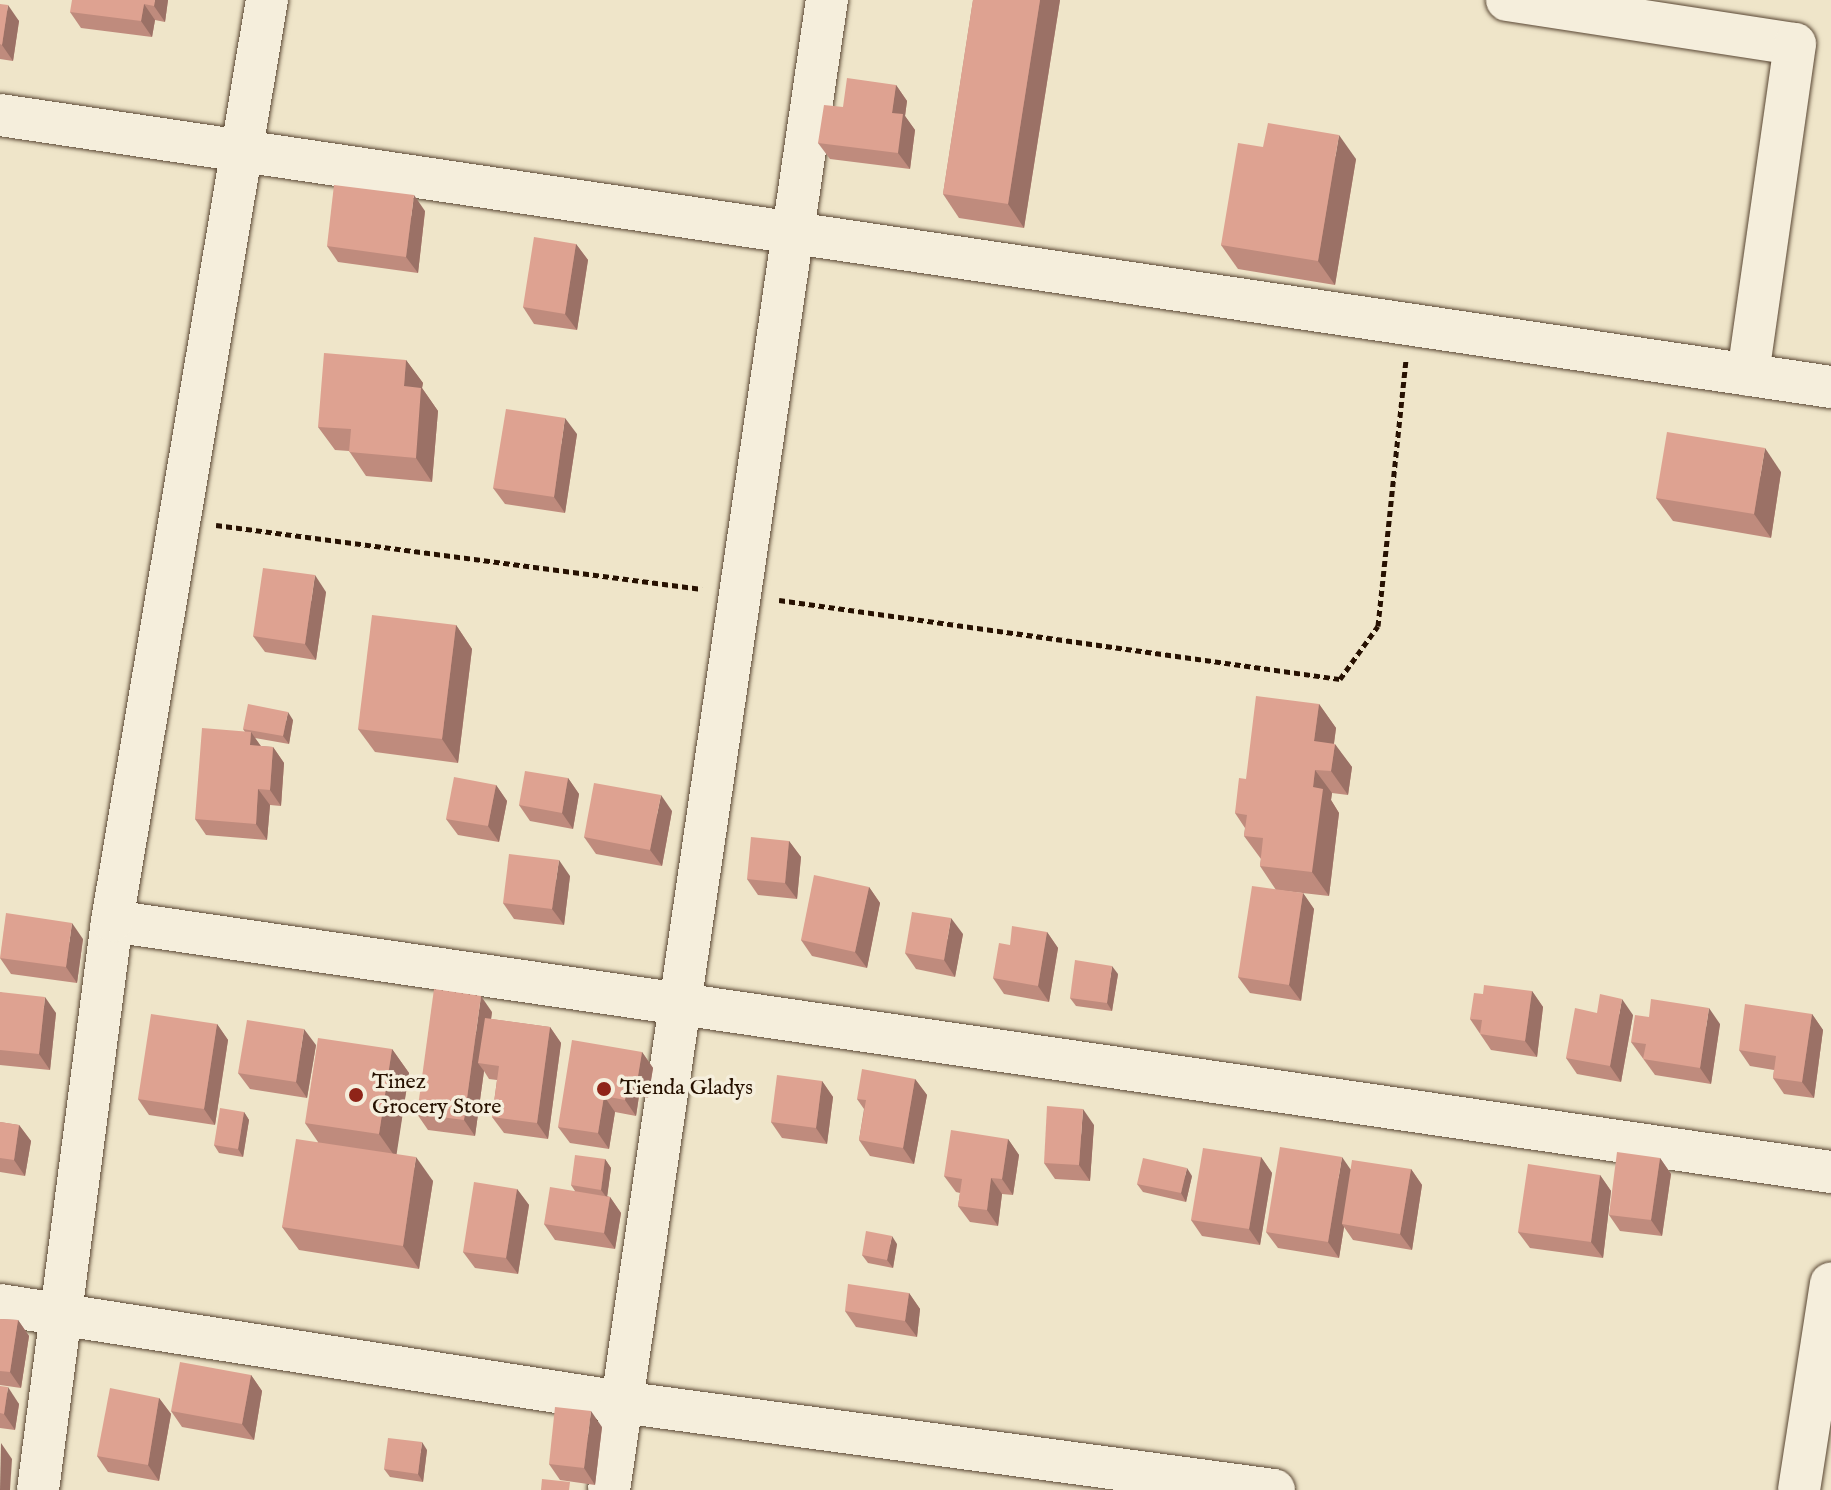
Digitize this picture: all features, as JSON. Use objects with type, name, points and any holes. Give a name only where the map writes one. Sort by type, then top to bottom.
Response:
[{"type":"street","points":[[38,1490],[58,1313],[112,921],[267,0]]},
{"type":"street","points":[[609,1490],[677,1003],[827,0]]},
{"type":"street","points":[[1507,0],[1795,44],[1748,375]]},
{"type":"street","points":[[0,115],[1831,387]]},
{"type":"street","points":[[112,921],[1831,1172]]},
{"type":"street","points":[[1799,1490],[1831,1283]]},
{"type":"street","points":[[0,1305],[621,1402],[1274,1490]]},
{"type":"path","points":[[180,520],[738,594],[1340,679],[1378,626],[1410,325]]},
{"type":"building","points":[[72,0],[155,0],[154,6],[144,4],[141,21],[70,12]]},
{"type":"building","points":[[973,0],[1040,0],[1008,204],[943,194]]},
{"type":"building","points":[[0,4],[8,5],[2,45],[0,44]]},
{"type":"building","points":[[847,78],[896,85],[892,113],[903,114],[898,153],[818,143],[824,105],[843,107]]},
{"type":"building","points":[[1268,123],[1339,135],[1318,261],[1221,245],[1238,143],[1263,147]]},
{"type":"building","points":[[334,185],[414,195],[406,257],[327,246]]},
{"type":"building","points":[[534,237],[576,244],[565,314],[523,307]]},
{"type":"building","points":[[324,353],[406,360],[404,386],[421,388],[416,458],[349,452],[351,429],[318,427]]},
{"type":"building","points":[[506,409],[565,418],[554,497],[493,488]]},
{"type":"building","points":[[1667,432],[1765,448],[1754,514],[1656,498]]},
{"type":"building","points":[[263,568],[315,575],[305,644],[253,636]]},
{"type":"building","points":[[372,615],[456,625],[442,739],[358,729]]},
{"type":"building","points":[[1256,696],[1319,704],[1314,741],[1335,744],[1331,771],[1315,770],[1313,787],[1323,789],[1312,872],[1260,866],[1263,838],[1244,836],[1247,815],[1235,813],[1239,778],[1246,779]]},
{"type":"building","points":[[248,704],[288,712],[283,736],[243,729]]},
{"type":"building","points":[[202,728],[251,732],[250,745],[273,747],[270,790],[258,789],[256,824],[195,819]]},
{"type":"building","points":[[525,771],[568,778],[562,813],[519,805]]},
{"type":"building","points":[[454,777],[496,785],[488,826],[446,819]]},
{"type":"building","points":[[594,783],[661,795],[650,850],[584,837]]},
{"type":"building","points":[[751,837],[789,841],[785,883],[747,879]]},
{"type":"building","points":[[509,854],[559,860],[552,909],[503,903]]},
{"type":"building","points":[[814,875],[869,887],[855,952],[801,940]]},
{"type":"building","points":[[1252,886],[1303,893],[1289,985],[1238,977]]},
{"type":"building","points":[[912,912],[951,918],[944,960],[905,953]]},
{"type":"building","points":[[6,913],[72,923],[66,967],[0,958]]},
{"type":"building","points":[[1012,926],[1047,932],[1038,986],[993,978],[999,943],[1010,945]]},
{"type":"building","points":[[1075,960],[1112,966],[1107,1003],[1070,998]]},
{"type":"building","points":[[1484,985],[1532,991],[1525,1041],[1480,1034],[1482,1020],[1470,1019],[1474,993],[1483,994]]},
{"type":"building","points":[[434,989],[481,996],[464,1120],[417,1114]]},
{"type":"building","points":[[0,992],[45,997],[39,1054],[0,1050]]},
{"type":"building","points":[[1600,994],[1622,999],[1610,1066],[1566,1058],[1575,1008],[1597,1013]]},
{"type":"building","points":[[1651,999],[1709,1008],[1700,1068],[1643,1059],[1646,1044],[1631,1042],[1635,1015],[1649,1017]]},
{"type":"building","points":[[1745,1004],[1812,1014],[1802,1082],[1773,1078],[1776,1056],[1739,1050]]},
{"type":"building","points":[[151,1014],[217,1024],[204,1109],[138,1099]]},
{"type":"building","points":[[485,1018],[550,1027],[537,1123],[492,1117],[499,1066],[478,1063]]},
{"type":"building","points":[[247,1020],[304,1029],[296,1082],[238,1073]]},
{"type":"building","points":[[318,1038],[392,1049],[379,1134],[305,1123]]},
{"type":"building","points":[[572,1040],[642,1052],[637,1082],[628,1080],[625,1100],[604,1096],[598,1133],[558,1127]]},
{"type":"building","points":[[862,1069],[915,1079],[903,1148],[859,1140],[866,1100],[857,1099]]},
{"type":"building","points":[[777,1075],[822,1081],[816,1128],[771,1122]]},
{"type":"building","points":[[1047,1106],[1083,1109],[1079,1165],[1044,1163]]},
{"type":"building","points":[[220,1108],[244,1112],[238,1149],[214,1145]]},
{"type":"building","points":[[0,1122],[19,1125],[14,1160],[0,1158]]},
{"type":"building","points":[[951,1130],[1008,1139],[1002,1179],[991,1178],[987,1210],[958,1206],[962,1179],[944,1176]]},
{"type":"building","points":[[296,1139],[416,1157],[403,1246],[282,1227]]},
{"type":"building","points":[[1280,1147],[1342,1157],[1328,1242],[1266,1232]]},
{"type":"building","points":[[1203,1148],[1261,1157],[1249,1229],[1191,1220]]},
{"type":"building","points":[[1617,1152],[1660,1158],[1651,1220],[1609,1215]]},
{"type":"building","points":[[575,1155],[605,1159],[601,1190],[571,1185]]},
{"type":"building","points":[[1143,1158],[1187,1168],[1181,1193],[1137,1184]]},
{"type":"building","points":[[1352,1160],[1411,1169],[1400,1234],[1342,1224]]},
{"type":"building","points":[[1528,1164],[1600,1175],[1591,1242],[1518,1232]]},
{"type":"building","points":[[474,1182],[517,1189],[506,1258],[463,1252]]},
{"type":"building","points":[[550,1187],[610,1197],[604,1233],[544,1224]]},
{"type":"building","points":[[866,1231],[892,1236],[887,1260],[862,1255]]},
{"type":"building","points":[[848,1284],[909,1293],[905,1321],[845,1311]]},
{"type":"building","points":[[0,1319],[18,1320],[10,1372],[0,1371]]},
{"type":"building","points":[[180,1362],[251,1375],[242,1424],[171,1411]]},
{"type":"building","points":[[0,1386],[8,1387],[4,1414],[0,1413]]},
{"type":"building","points":[[110,1388],[159,1398],[148,1465],[97,1456]]},
{"type":"building","points":[[555,1407],[591,1411],[584,1468],[549,1464]]},
{"type":"building","points":[[388,1438],[422,1442],[418,1474],[384,1469]]},
{"type":"building","points":[[542,1479],[570,1482],[569,1490],[541,1490]]},
{"type":"place","name":"Tienda Gladys","points":[[604,1089]]},
{"type":"place","name":"Tinez Grocery Store","points":[[356,1095]]}]
